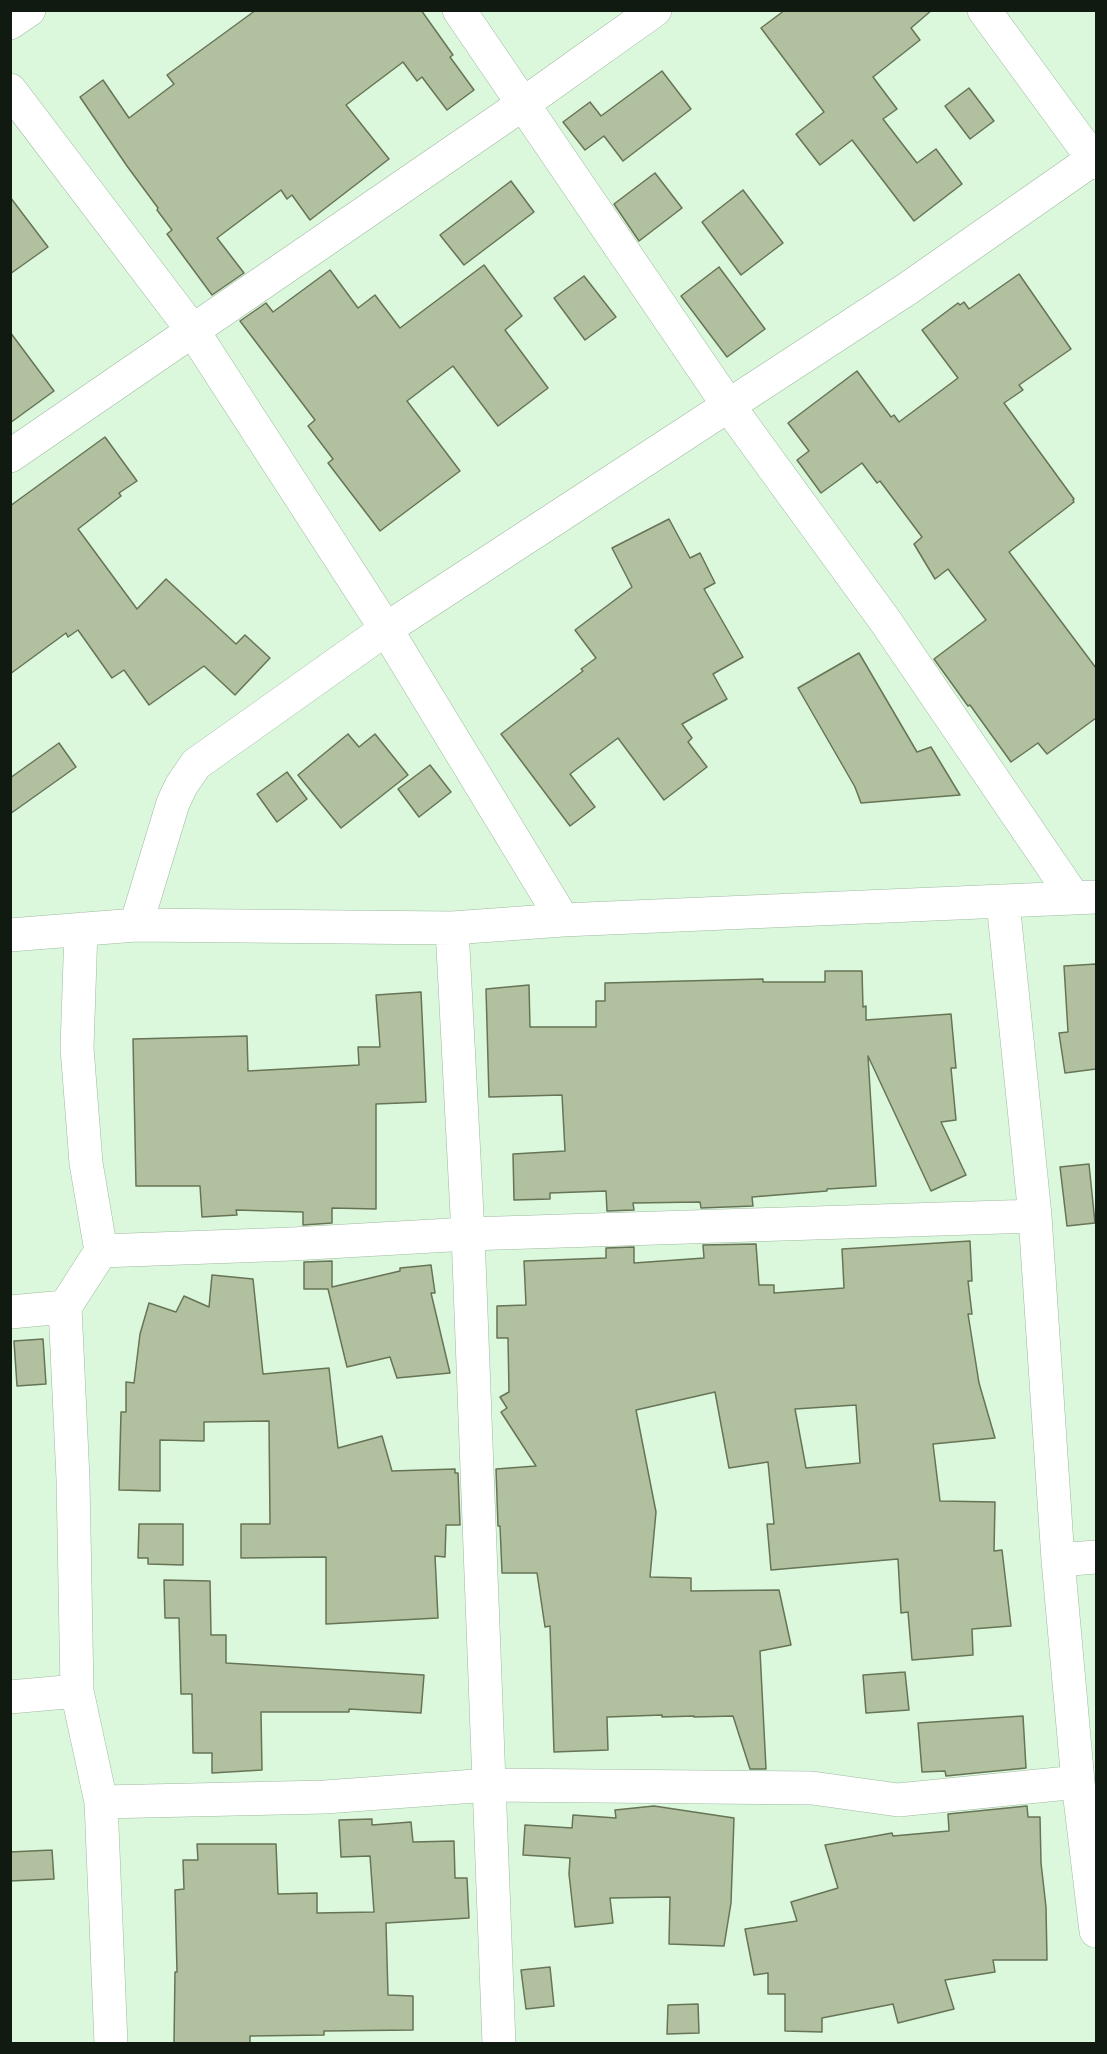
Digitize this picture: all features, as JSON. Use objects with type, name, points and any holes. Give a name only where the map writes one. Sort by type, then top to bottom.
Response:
[{"type":"street","points":[[10,23],[29,10]]},
{"type":"street","points":[[459,10],[728,405],[1085,898]]},
{"type":"street","points":[[10,456],[523,104],[655,10]]},
{"type":"street","points":[[136,925],[173,803],[180,786],[196,764],[386,628],[907,289],[1095,159],[984,10]]},
{"type":"street","points":[[10,90],[193,331],[386,628],[563,920]]},
{"type":"street","points":[[12,932],[136,925],[452,928],[563,920],[1085,898]]},
{"type":"street","points":[[1003,902],[1035,1216],[1058,1560],[1078,1782],[1096,1931]]},
{"type":"street","points":[[452,928],[468,1234],[499,2043]]},
{"type":"street","points":[[81,929],[76,1048],[86,1163],[101,1251],[65,1307],[73,1479],[77,1691],[101,1802],[111,2043]]},
{"type":"street","points":[[101,1251],[292,1244],[468,1234],[1035,1216]]},
{"type":"street","points":[[10,1312],[65,1307]]},
{"type":"street","points":[[1058,1560],[1096,1557]]},
{"type":"street","points":[[10,1697],[77,1691]]},
{"type":"street","points":[[101,1802],[325,1797],[489,1785],[812,1788],[898,1800],[1078,1782]]},
{"type":"building","points":[[256,10],[421,10],[453,55],[450,57],[474,90],[447,110],[422,77],[417,81],[403,62],[346,105],[389,159],[310,220],[292,195],[287,199],[281,190],[217,238],[244,273],[212,295],[167,234],[172,230],[80,97],[103,80],[129,118],[174,84],[167,75]]},
{"type":"building","points":[[785,10],[932,10],[911,28],[920,40],[873,77],[897,109],[883,119],[917,163],[936,149],[962,184],[914,221],[852,140],[820,165],[796,134],[824,112],[761,28]]},
{"type":"building","points":[[662,71],[691,109],[623,161],[604,136],[585,150],[563,122],[590,102],[601,116]]},
{"type":"building","points":[[969,88],[994,121],[970,139],[945,106]]},
{"type":"building","points":[[655,173],[682,208],[639,241],[614,204]]},
{"type":"building","points":[[511,181],[534,212],[464,265],[440,235]]},
{"type":"building","points":[[743,190],[783,243],[741,275],[702,222]]},
{"type":"building","points":[[10,197],[48,247],[10,274]]},
{"type":"building","points":[[484,265],[522,316],[505,330],[548,388],[498,426],[453,366],[407,401],[460,471],[380,531],[328,463],[333,459],[308,426],[315,420],[240,321],[266,303],[273,312],[330,270],[358,308],[375,295],[400,328]]},
{"type":"building","points":[[719,267],[765,329],[727,357],[681,296]]},
{"type":"building","points":[[1019,274],[1071,349],[1019,385],[1023,390],[1004,403],[1074,502],[1009,552],[1096,668],[1096,718],[1047,754],[1038,743],[1011,762],[934,659],[986,620],[948,569],[935,579],[914,544],[922,537],[880,481],[877,483],[862,463],[821,493],[797,460],[809,451],[788,423],[857,371],[891,417],[894,415],[899,422],[958,378],[922,330],[958,303],[960,305],[964,302],[969,309]]},
{"type":"building","points":[[584,276],[616,317],[585,340],[554,298]]},
{"type":"building","points":[[10,332],[54,391],[10,423]]},
{"type":"building","points":[[105,437],[137,481],[119,493],[121,496],[78,529],[137,609],[166,579],[236,644],[245,635],[270,658],[235,695],[204,666],[149,705],[124,670],[112,678],[78,630],[68,637],[66,633],[10,674],[10,506]]},
{"type":"building","points":[[669,519],[690,558],[700,553],[715,583],[704,589],[743,657],[713,674],[727,699],[682,724],[692,738],[688,742],[707,767],[664,800],[618,738],[570,774],[595,807],[570,826],[501,734],[583,671],[581,669],[596,658],[575,630],[632,587],[612,548]]},
{"type":"building","points":[[859,653],[917,752],[931,747],[960,795],[861,803],[855,787],[798,688]]},
{"type":"building","points":[[348,734],[359,747],[375,734],[408,775],[341,828],[298,775]]},
{"type":"building","points":[[59,743],[76,767],[10,814],[10,778]]},
{"type":"building","points":[[430,765],[451,792],[419,817],[398,789]]},
{"type":"building","points":[[287,772],[307,799],[277,822],[257,794]]},
{"type":"building","points":[[1096,964],[1096,1069],[1065,1073],[1059,1033],[1068,1032],[1064,966]]},
{"type":"building","points":[[825,971],[862,971],[863,1007],[866,1006],[866,1020],[951,1014],[956,1068],[951,1068],[956,1120],[941,1122],[966,1175],[931,1191],[868,1056],[876,1186],[752,1197],[753,1206],[701,1208],[700,1202],[633,1203],[634,1210],[607,1211],[606,1191],[550,1193],[550,1199],[514,1200],[513,1154],[565,1151],[562,1095],[489,1097],[486,989],[529,985],[530,1027],[596,1027],[596,1001],[605,1001],[605,983],[763,979],[763,982],[825,982]]},
{"type":"building","points":[[421,992],[426,1102],[376,1104],[376,1209],[332,1208],[332,1223],[303,1225],[303,1212],[236,1210],[237,1215],[202,1217],[200,1186],[136,1186],[133,1039],[247,1036],[248,1071],[359,1065],[358,1047],[380,1047],[376,995]]},
{"type":"building","points":[[1089,1164],[1095,1223],[1067,1226],[1060,1167]]},
{"type":"building","points":[[970,1241],[972,1281],[968,1281],[972,1314],[968,1314],[979,1383],[995,1438],[933,1444],[940,1501],[995,1502],[994,1551],[1002,1550],[1011,1626],[972,1629],[973,1655],[912,1660],[908,1612],[901,1613],[898,1559],[771,1570],[767,1524],[774,1524],[768,1462],[729,1468],[715,1392],[636,1410],[656,1512],[650,1577],[691,1578],[691,1591],[779,1590],[791,1645],[760,1651],[766,1769],[750,1769],[733,1716],[607,1717],[608,1750],[554,1752],[550,1626],[545,1627],[537,1573],[502,1573],[496,1469],[536,1466],[501,1412],[507,1408],[500,1397],[509,1392],[508,1338],[497,1338],[497,1306],[526,1305],[524,1261],[606,1258],[606,1248],[634,1247],[634,1263],[704,1258],[703,1245],[756,1244],[759,1285],[774,1285],[774,1293],[844,1288],[842,1249]],"holes":[[[856,1405],[860,1463],[806,1468],[795,1409]]]},
{"type":"building","points":[[332,1261],[332,1287],[400,1271],[400,1268],[431,1265],[435,1293],[431,1293],[450,1373],[397,1378],[390,1357],[347,1367],[328,1289],[304,1289],[304,1262]]},
{"type":"building","points":[[212,1275],[253,1279],[263,1374],[329,1368],[338,1448],[382,1436],[392,1471],[455,1469],[455,1473],[458,1473],[460,1525],[446,1525],[445,1557],[435,1556],[438,1618],[326,1624],[326,1557],[241,1558],[241,1524],[270,1524],[269,1421],[204,1422],[204,1441],[160,1440],[160,1491],[119,1490],[121,1412],[126,1412],[126,1382],[134,1383],[140,1334],[149,1303],[176,1312],[184,1296],[209,1307]]},
{"type":"building","points":[[43,1339],[46,1384],[17,1386],[14,1341]]},
{"type":"building","points":[[139,1524],[183,1524],[183,1565],[148,1564],[148,1558],[138,1558]]},
{"type":"building","points":[[164,1580],[210,1581],[211,1635],[226,1635],[226,1663],[424,1675],[421,1713],[349,1709],[349,1712],[261,1712],[262,1770],[212,1773],[212,1753],[193,1753],[192,1694],[181,1694],[179,1618],[165,1618]]},
{"type":"building","points":[[905,1672],[909,1710],[866,1713],[863,1675]]},
{"type":"building","points":[[1023,1716],[1026,1768],[946,1776],[945,1771],[922,1772],[918,1723]]},
{"type":"building","points":[[654,1806],[734,1818],[731,1903],[724,1946],[669,1944],[670,1897],[610,1898],[613,1923],[575,1927],[569,1874],[570,1858],[523,1855],[525,1825],[572,1828],[573,1815],[616,1818],[615,1810]]},
{"type":"building","points":[[1027,1806],[1028,1817],[1040,1817],[1047,1960],[993,1960],[995,1972],[945,1980],[954,2009],[898,2023],[893,2004],[822,2018],[822,2032],[785,2031],[785,1994],[768,1994],[768,1973],[754,1975],[745,1929],[797,1921],[791,1902],[838,1888],[825,1845],[892,1833],[893,1836],[949,1831],[948,1814]]},
{"type":"building","points":[[372,1819],[372,1825],[411,1822],[413,1842],[454,1841],[455,1878],[467,1878],[469,1918],[386,1923],[388,1995],[413,1996],[413,2030],[324,2031],[324,2035],[250,2036],[250,2043],[174,2043],[175,1972],[177,1972],[175,1890],[184,1889],[183,1860],[198,1860],[197,1844],[276,1844],[278,1894],[317,1893],[317,1913],[374,1912],[370,1856],[341,1857],[339,1820]]},
{"type":"building","points":[[52,1850],[54,1879],[10,1881],[10,1852]]},
{"type":"building","points":[[550,1967],[554,2006],[526,2009],[521,1970]]},
{"type":"building","points":[[698,2004],[699,2033],[667,2034],[668,2005]]}]
